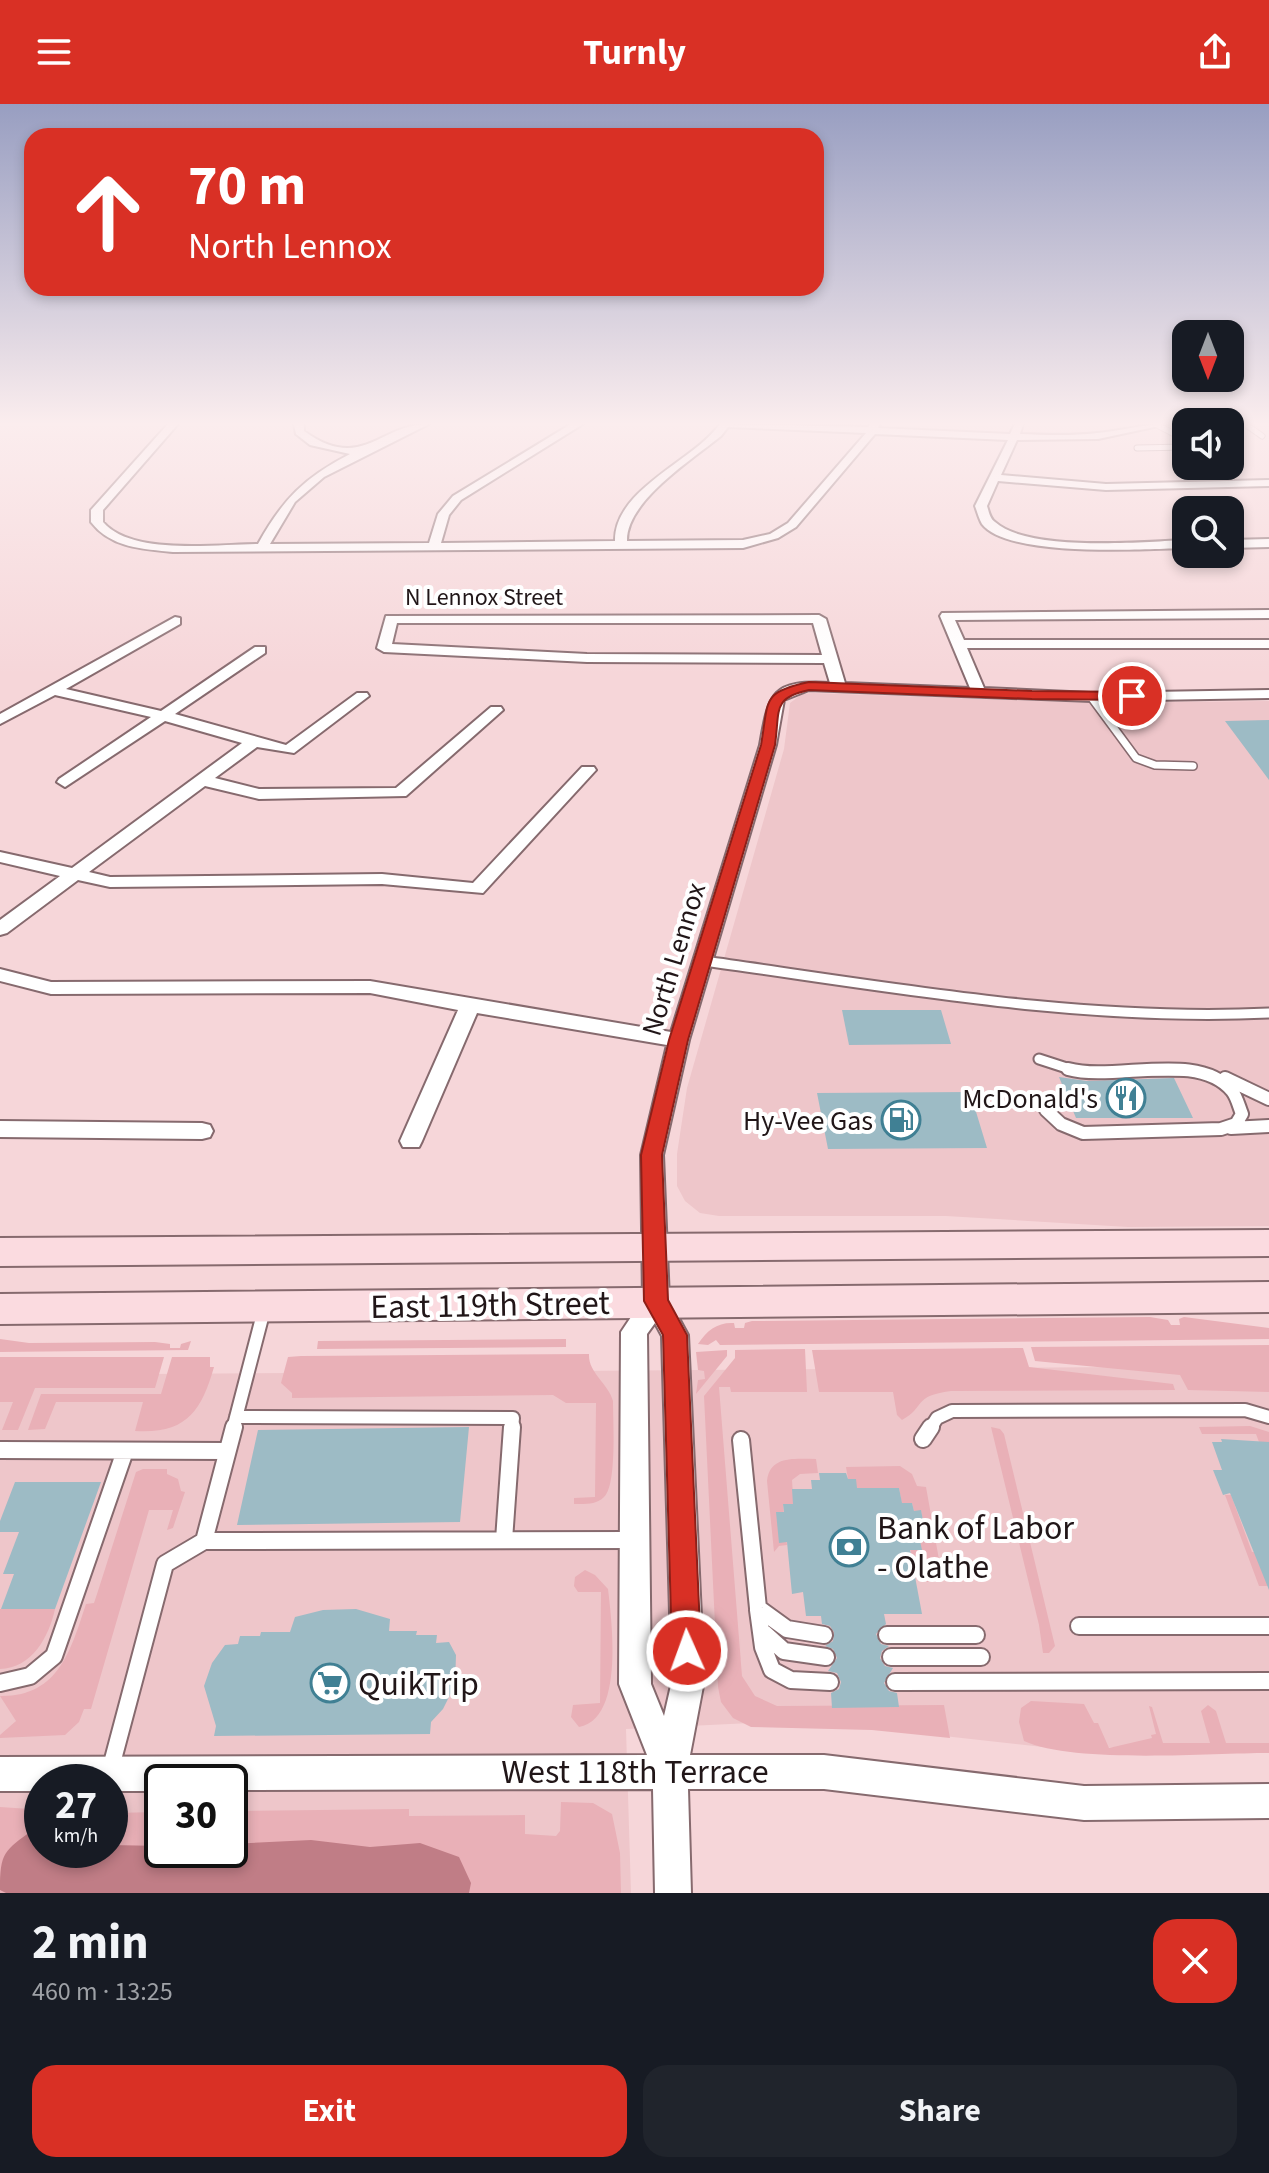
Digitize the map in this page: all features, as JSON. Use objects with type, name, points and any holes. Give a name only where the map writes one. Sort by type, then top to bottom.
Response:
[{"type":"main road","name":"East 119th Street","points":[[0,1252],[1269,1243]]},
{"type":"main road","name":"East 119th Street","points":[[0,1309],[1269,1297]]},
{"type":"street","points":[[99,507],[96,516],[101,528],[127,541],[156,547],[262,548],[743,544],[774,536],[792,525],[807,507]]},
{"type":"street","points":[[262,548],[287,507]]},
{"type":"street","points":[[434,547],[444,514],[449,507]]},
{"type":"street","points":[[621,546],[618,536],[620,528],[634,507]]},
{"type":"street","points":[[982,507],[981,513],[988,526],[1003,534],[1042,543],[1172,544]]},
{"type":"street","points":[[1244,544],[1269,543]]},
{"type":"street","points":[[979,693],[947,616],[1269,614]]},
{"type":"street","name":"N Lennox Street","points":[[830,659],[587,658],[384,648],[391,619],[819,619],[839,687]]},
{"type":"street","points":[[0,720],[175,621]]},
{"type":"street","points":[[960,644],[1269,644]]},
{"type":"street","points":[[65,782],[260,650]]},
{"type":"street","name":"North Lennox","points":[[656,1301],[652,1155],[679,1040],[768,745],[775,699],[784,691],[809,686],[839,687]]},
{"type":"street","points":[[839,687],[1091,697],[1269,694]]},
{"type":"street","points":[[56,691],[165,716],[289,750],[362,696]]},
{"type":"street","points":[[202,780],[259,794],[400,793],[496,710]]},
{"type":"street","points":[[0,929],[254,742]]},
{"type":"street","points":[[0,857],[110,882],[382,879],[477,889],[588,770]]},
{"type":"street","points":[[0,975],[51,988],[370,987],[679,1040]]},
{"type":"street","points":[[411,1141],[470,1006]]},
{"type":"street","points":[[0,1129],[202,1131]]},
{"type":"street","points":[[670,1771],[635,1684],[634,1332],[656,1301],[675,1335],[688,1681],[670,1771],[673,1893]]},
{"type":"street","name":"West 118th Terrace","points":[[128,1775],[824,1772],[1084,1803],[1269,1801]]},
{"type":"street","name":"West 118th Terrace","points":[[0,1774],[24,1774]]},
{"type":"lane","points":[[1091,697],[1136,758],[1155,765],[1193,766]]},
{"type":"lane","points":[[704,961],[1030,1007],[1204,1016],[1269,1013]]},
{"type":"lane","points":[[1039,1059],[1080,1072],[1193,1071],[1213,1074],[1262,1093],[1269,1099]]},
{"type":"lane","points":[[1213,1074],[1230,1086],[1240,1100],[1242,1114],[1236,1124],[1221,1129]]},
{"type":"lane","points":[[1046,1110],[1061,1124],[1083,1133],[1269,1126]]},
{"type":"lane","points":[[204,1541],[264,1308]]},
{"type":"lane","points":[[923,1439],[937,1418],[952,1411],[1245,1410],[1269,1417]]},
{"type":"lane","points":[[236,1417],[513,1418],[504,1540]]},
{"type":"lane","points":[[741,1440],[758,1608],[770,1671],[784,1681],[830,1682]]},
{"type":"lane","points":[[0,1450],[226,1451]]},
{"type":"lane","points":[[0,1683],[25,1679],[43,1669],[54,1656],[125,1451]]},
{"type":"lane","points":[[112,1764],[165,1564],[204,1541],[634,1540]]},
{"type":"lane","points":[[758,1608],[770,1622],[786,1631],[824,1635]]},
{"type":"lane","points":[[1079,1626],[1269,1626]]},
{"type":"lane","points":[[761,1628],[770,1643],[784,1653],[800,1657],[826,1657]]},
{"type":"lane","points":[[887,1635],[976,1635]]},
{"type":"lane","points":[[891,1657],[981,1657]]},
{"type":"lane","points":[[895,1682],[1269,1681]]},
{"type":"shaded area","points":[[802,694],[1093,703],[1269,701],[1269,1226],[1128,1227],[946,1216],[719,1216],[700,1213],[685,1201],[677,1186],[677,1154],[687,1088],[784,749],[790,703]]},
{"type":"shaded area","points":[[1150,1317],[1168,1320],[1171,1325],[1180,1325],[1179,1319],[1184,1317],[1269,1328],[1269,1339],[720,1345],[716,1340],[708,1345],[698,1344],[718,1326],[734,1323],[735,1328],[744,1328],[745,1323],[752,1321]]},
{"type":"shaded area","points":[[0,1339],[29,1343],[155,1342],[170,1344],[170,1348],[180,1348],[181,1344],[191,1341],[188,1350],[0,1352]]},
{"type":"shaded area","points":[[566,1339],[566,1347],[317,1349],[318,1341]]},
{"type":"shaded area","points":[[1269,1345],[1269,1392],[1188,1390],[1180,1375],[1035,1361],[1031,1347]]},
{"type":"shaded area","points":[[1023,1348],[1029,1367],[1173,1384],[1175,1390],[951,1391],[930,1396],[902,1420],[897,1415],[893,1392],[819,1392],[812,1350]]},
{"type":"shaded area","points":[[805,1349],[807,1392],[731,1392],[730,1387],[719,1387],[742,1676],[755,1696],[777,1706],[944,1705],[950,1738],[872,1730],[751,1727],[733,1718],[721,1702],[704,1396],[735,1358],[735,1350]]},
{"type":"shaded area","points":[[727,1350],[727,1356],[696,1394],[698,1380],[705,1379],[704,1371],[698,1370],[696,1352]]},
{"type":"shaded area","points":[[589,1354],[592,1367],[613,1401],[613,1452],[608,1490],[601,1500],[586,1504],[574,1504],[574,1498],[595,1497],[596,1403],[566,1403],[553,1395],[292,1398],[292,1393],[281,1383],[288,1357]]},
{"type":"shaded area","points":[[0,1357],[164,1357],[155,1388],[35,1388],[18,1430],[2,1430],[13,1402],[0,1402]]},
{"type":"shaded area","points":[[172,1357],[210,1357],[210,1367],[214,1367],[197,1408],[179,1424],[167,1429],[135,1431],[143,1402],[56,1402],[45,1429],[28,1430],[41,1394],[161,1394]]},
{"type":"shaded area","points":[[1269,1366],[1269,1749],[1043,1747],[872,1728],[751,1723],[626,1729],[631,1893],[516,1893],[248,1845],[248,1764],[144,1764],[144,1841],[128,1840],[128,1764],[24,1764],[24,1838],[0,1837],[0,1375]]},
{"type":"shaded area","points":[[1250,1426],[1269,1432],[1269,1443],[1259,1442],[1256,1434],[1202,1434],[1199,1427]]},
{"type":"shaded area","points":[[991,1427],[1000,1429],[1004,1434],[1055,1646],[1049,1653],[1043,1653]]},
{"type":"shaded area","points":[[816,1459],[818,1473],[800,1474],[792,1480],[794,1511],[788,1511],[787,1504],[783,1504],[787,1545],[779,1546],[774,1552],[767,1481],[769,1473],[785,1460]]},
{"type":"shaded area","points":[[900,1466],[912,1474],[917,1486],[926,1487],[943,1582],[927,1582],[924,1564],[913,1564],[909,1542],[916,1542],[917,1550],[921,1550],[920,1541],[927,1541],[921,1511],[914,1511],[912,1503],[909,1503],[910,1510],[903,1510],[899,1488],[849,1490],[856,1482],[848,1479],[846,1467]]},
{"type":"shaded area","points":[[167,1469],[167,1474],[178,1479],[181,1491],[185,1492],[173,1528],[167,1530],[173,1510],[149,1510],[91,1709],[84,1709],[79,1722],[65,1735],[0,1738],[16,1721],[0,1696],[36,1688],[60,1667],[68,1653],[86,1604],[94,1603],[136,1472]]},
{"type":"shaded area","points":[[1225,1495],[1231,1495],[1252,1552],[1259,1552],[1269,1586],[1259,1586]]},
{"type":"shaded area","points":[[585,1570],[595,1575],[608,1589],[612,1668],[603,1707],[593,1720],[579,1727],[571,1717],[573,1705],[600,1703],[601,1592],[578,1592],[574,1586],[575,1577]]},
{"type":"shaded area","points":[[0,1609],[55,1609],[43,1640],[30,1657],[0,1669]]},
{"type":"shaded area","points":[[1031,1701],[1084,1704],[1094,1723],[1098,1723],[1109,1748],[1152,1738],[1151,1735],[1156,1734],[1149,1706],[1152,1707],[1163,1743],[1210,1743],[1201,1711],[1208,1705],[1216,1711],[1226,1743],[1269,1743],[1269,1753],[1108,1755],[1046,1748],[1024,1741],[1019,1722],[1021,1708]]},
{"type":"shaded area","points":[[561,1802],[593,1803],[612,1814],[620,1853],[621,1893],[0,1893],[0,1807],[24,1809],[24,1868],[128,1868],[128,1813],[144,1812],[144,1868],[248,1868],[248,1811],[409,1809],[409,1816],[525,1815],[525,1834],[556,1836],[560,1831]]},
{"type":"shaded area","points":[[24,1837],[24,1868],[128,1868],[128,1845],[144,1846],[144,1868],[248,1868],[248,1843],[311,1840],[370,1847],[420,1843],[459,1857],[471,1883],[469,1893],[6,1893],[0,1890],[1,1868],[10,1848]]},
{"type":"building","points":[[1269,720],[1269,780],[1225,721]]},
{"type":"building","name":"Hy-Vee Gas","points":[[842,1010],[941,1010],[951,1044],[849,1045]]},
{"type":"building","name":"McDonald's","points":[[1059,1077],[1087,1081],[1174,1078],[1193,1118],[1076,1118]]},
{"type":"building","name":"Hy-Vee Gas","points":[[970,1092],[987,1148],[828,1149],[817,1093]]},
{"type":"building","points":[[469,1427],[460,1522],[237,1525],[258,1430]]},
{"type":"building","points":[[1221,1439],[1269,1442],[1269,1590],[1230,1493],[1223,1495],[1213,1470],[1222,1470],[1212,1442],[1222,1442]]},
{"type":"building","name":"Bank of Labor - Olathe","points":[[819,1473],[846,1473],[848,1479],[856,1479],[857,1488],[899,1488],[902,1503],[912,1503],[914,1511],[921,1510],[927,1541],[920,1541],[922,1550],[910,1550],[922,1614],[884,1614],[886,1624],[876,1634],[881,1644],[889,1646],[882,1651],[880,1658],[885,1666],[893,1668],[884,1683],[889,1691],[897,1693],[899,1707],[832,1708],[831,1693],[839,1689],[841,1682],[837,1673],[828,1671],[837,1658],[833,1649],[825,1646],[833,1641],[834,1632],[830,1626],[822,1624],[821,1616],[806,1616],[803,1592],[792,1594],[787,1542],[779,1543],[776,1512],[784,1512],[783,1504],[793,1504],[792,1489],[812,1489],[811,1480],[820,1480]]},
{"type":"building","points":[[15,1482],[101,1482],[55,1609],[1,1609],[14,1574],[3,1574],[19,1532],[0,1532],[0,1521]]},
{"type":"building","name":"QuikTrip","points":[[356,1609],[390,1619],[389,1631],[417,1631],[416,1635],[437,1635],[436,1643],[449,1642],[456,1655],[455,1685],[443,1709],[431,1722],[430,1734],[214,1736],[216,1726],[204,1686],[212,1663],[225,1645],[238,1644],[240,1636],[290,1632],[295,1617],[323,1610]]},
{"type":"place","name":"McDonald's","points":[[1126,1098]]},
{"type":"place","name":"Hy-Vee Gas","points":[[901,1120]]},
{"type":"place","name":"Bank of Labor - Olathe","points":[[849,1547]]},
{"type":"place","name":"QuikTrip","points":[[330,1683]]},
{"type":"route","points":[[687,1651],[675,1335],[656,1301],[652,1155],[679,1040],[768,745],[775,699],[784,691],[809,686],[1132,696]]}]
